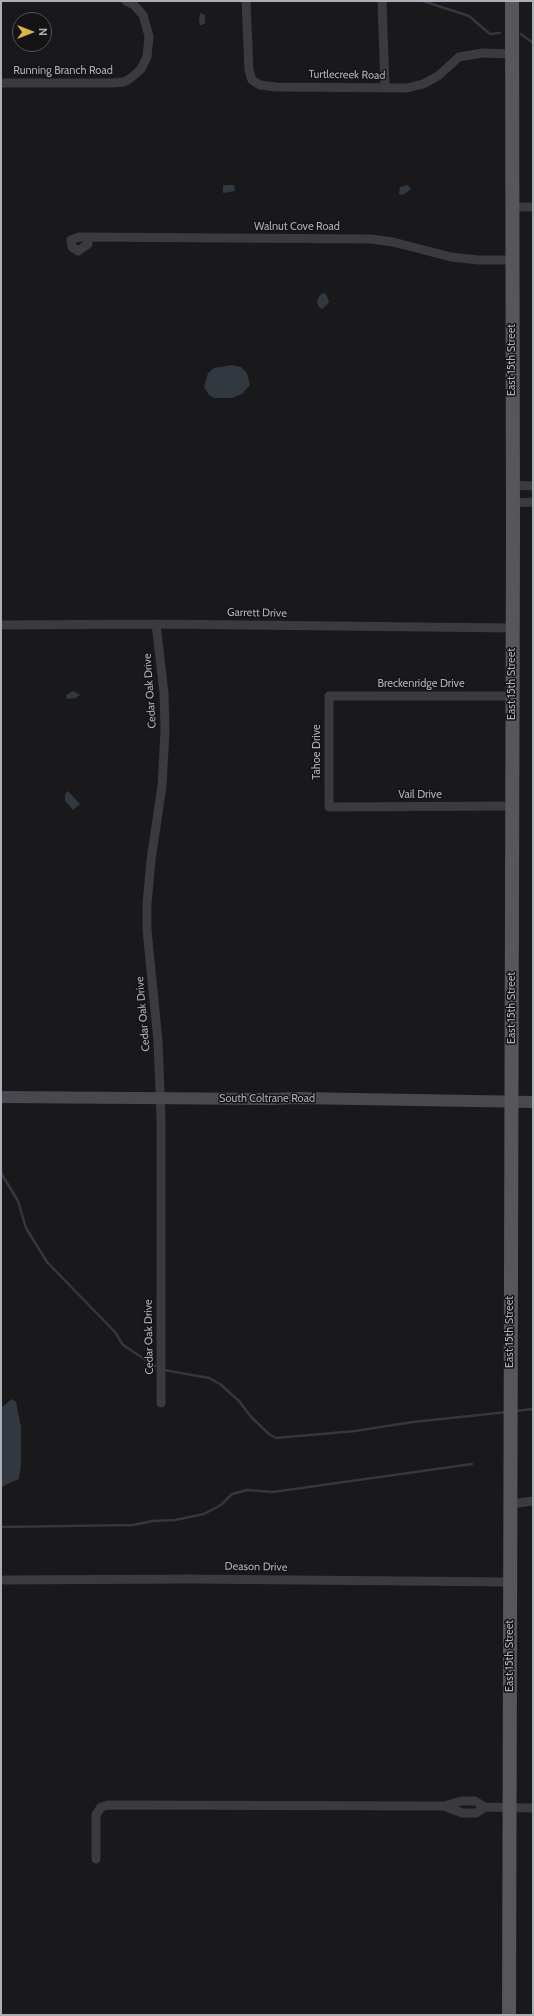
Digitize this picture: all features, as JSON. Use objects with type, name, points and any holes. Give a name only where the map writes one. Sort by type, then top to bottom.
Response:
[{"type":"main road","name":"East 15th Street","points":[[509,2015],[512,1102],[511,806],[513,628],[512,1]]},
{"type":"main road","name":"South Coltrane Road","points":[[1,1097],[298,1098],[533,1102]]},
{"type":"street","name":"Running Branch Road","points":[[1,83],[124,82],[141,68],[147,58],[149,44],[148,29],[143,15],[134,5],[126,1]]},
{"type":"street","name":"Turtlecreek Road","points":[[246,1],[249,29],[249,70],[252,80],[260,85],[276,87],[407,88],[423,84],[438,76],[459,57],[471,54],[512,54]]},
{"type":"street","points":[[382,1],[385,87]]},
{"type":"street","points":[[512,207],[533,207]]},
{"type":"street","name":"Walnut Cove Road","points":[[84,237],[371,239],[393,242],[451,257],[478,260],[512,260]]},
{"type":"street","points":[[513,485],[533,486]]},
{"type":"street","points":[[513,503],[533,502]]},
{"type":"street","name":"Garrett Drive","points":[[1,625],[156,624],[513,628]]},
{"type":"street","name":"Cedar Oak Drive","points":[[156,624],[164,693],[165,731],[162,786],[148,897],[147,930],[158,1041],[160,1098],[162,1403]]},
{"type":"street","name":"Breckenridge Drive","points":[[329,696],[512,696]]},
{"type":"street","name":"Tahoe Drive","points":[[329,696],[329,807]]},
{"type":"street","name":"Vail Drive","points":[[329,807],[511,806]]},
{"type":"street","points":[[511,1504],[533,1501]]},
{"type":"street","name":"Deason Drive","points":[[1,1580],[198,1579],[511,1582]]},
{"type":"street","points":[[96,1859],[96,1814],[101,1807],[108,1805],[444,1806],[462,1813],[476,1813],[485,1807],[533,1808]]},
{"type":"shaded area","points":[[200,13],[205,15],[205,23],[202,25],[200,25],[199,21]]},
{"type":"shaded area","points":[[223,185],[234,185],[235,191],[223,193]]},
{"type":"shaded area","points":[[408,185],[411,189],[403,195],[399,194],[400,187]]},
{"type":"shaded area","points":[[322,293],[326,294],[329,301],[328,304],[322,309],[318,306],[317,300]]},
{"type":"shaded area","points":[[232,365],[241,367],[247,373],[250,385],[242,394],[232,398],[214,398],[209,395],[204,387],[208,373],[214,368]]},
{"type":"shaded area","points":[[73,691],[80,695],[76,698],[67,699],[66,695]]},
{"type":"shaded area","points":[[68,791],[80,804],[73,810],[65,801],[65,794]]},
{"type":"shaded area","points":[[12,1399],[16,1402],[21,1427],[21,1464],[19,1479],[1,1487],[1,1408]]},
{"type":"waterway","points":[[423,1],[469,16],[490,34],[500,33]]},
{"type":"waterway","points":[[521,34],[533,43]]},
{"type":"waterway","points":[[1,1173],[18,1201],[26,1228],[47,1262],[115,1332],[123,1345],[155,1366]]},
{"type":"waterway","points":[[164,1370],[209,1378],[220,1384],[239,1401],[251,1417],[269,1434],[276,1438],[355,1431],[413,1422],[507,1412]]},
{"type":"waterway","points":[[515,1411],[533,1409]]},
{"type":"waterway","points":[[1,1527],[133,1525],[153,1521],[175,1520],[204,1514],[221,1505],[232,1494],[247,1490],[273,1492],[472,1464]]}]
